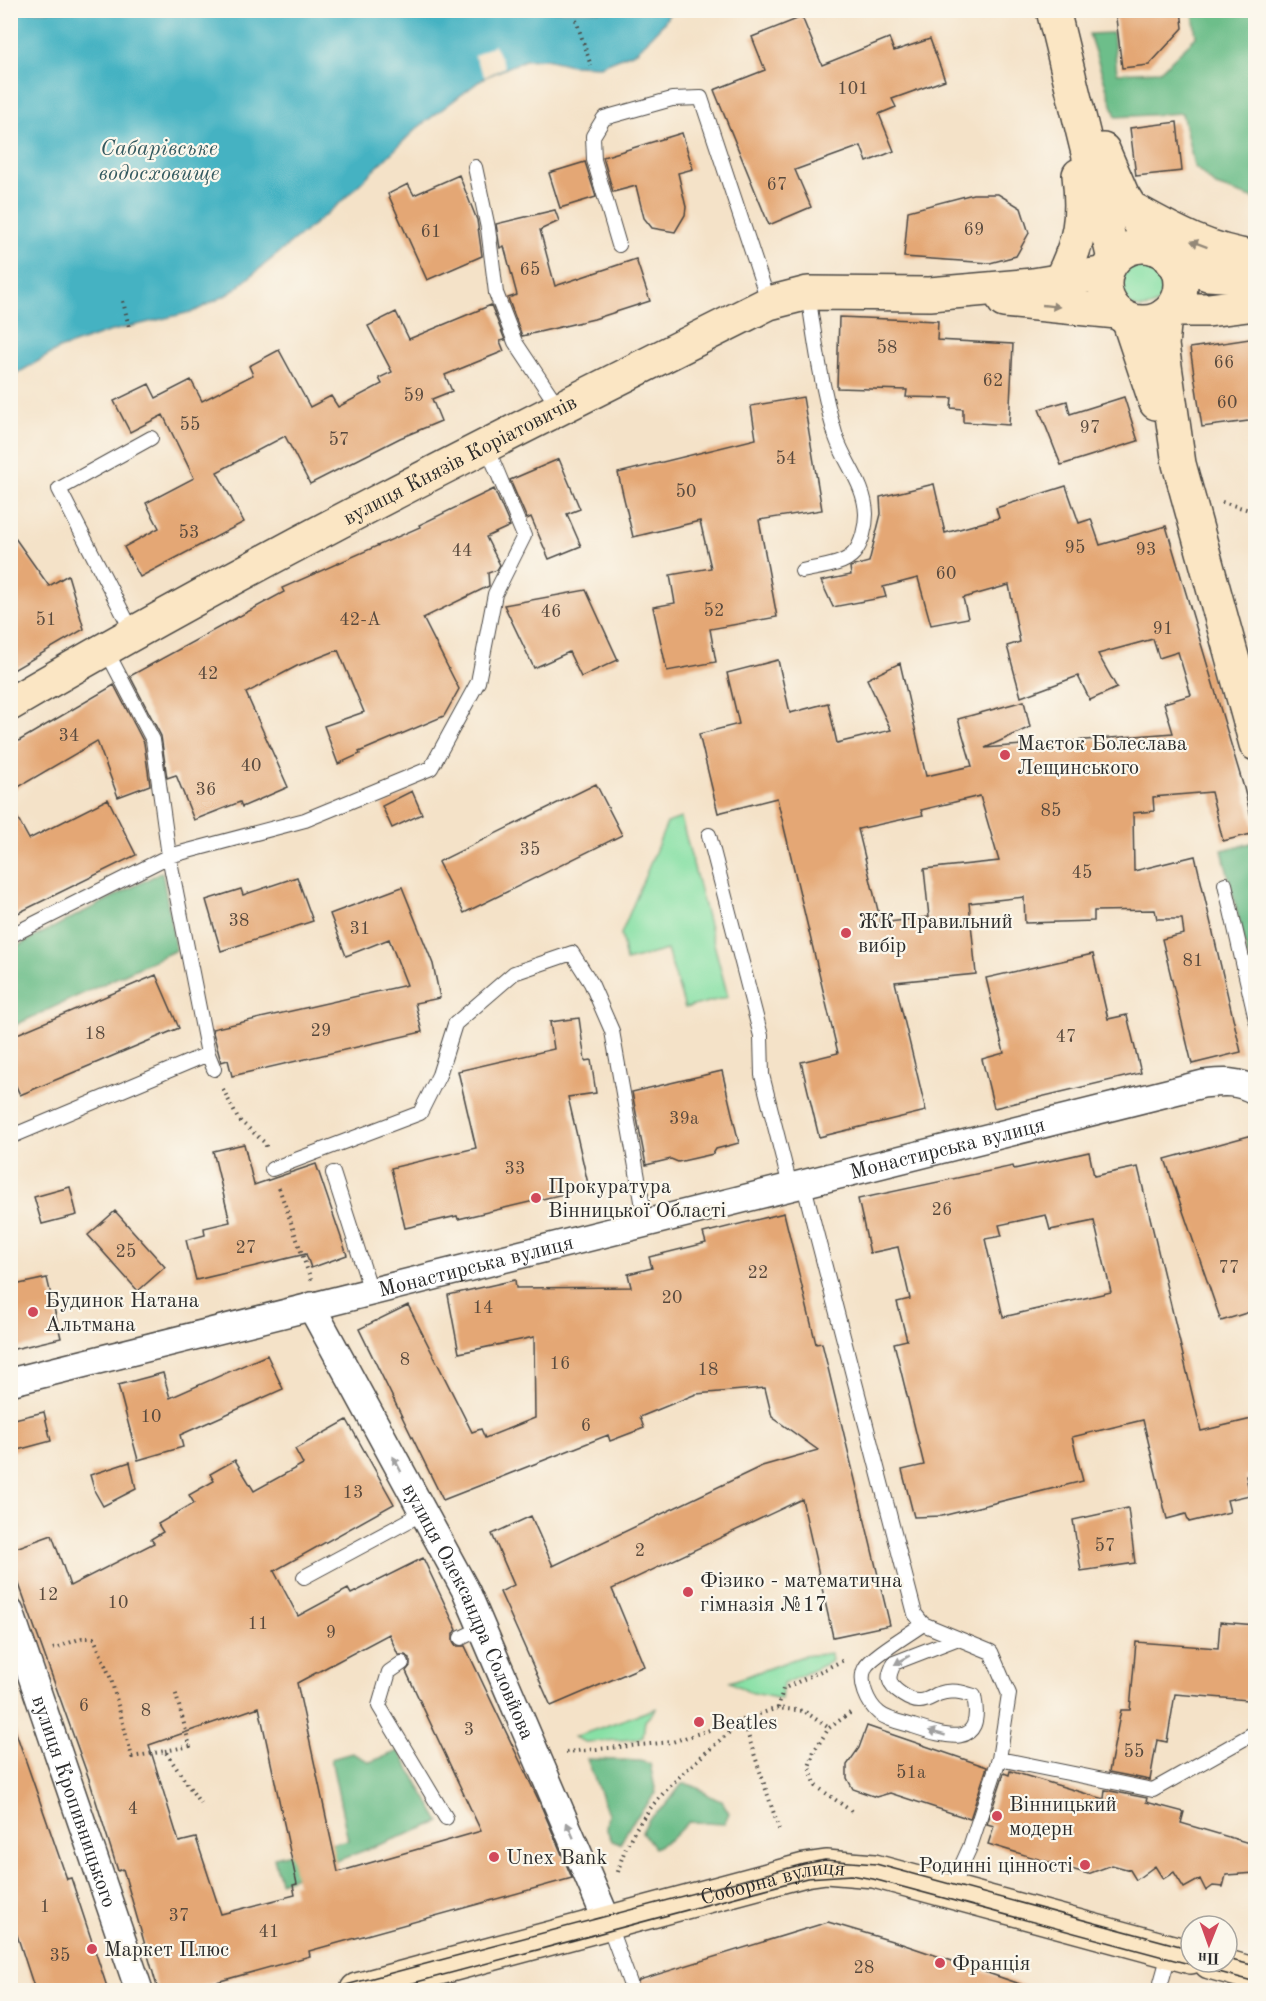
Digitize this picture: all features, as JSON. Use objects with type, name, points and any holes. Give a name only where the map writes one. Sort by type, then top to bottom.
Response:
[{"type":"street","points":[[1053,10],[1110,266],[1105,290],[1122,316],[1179,464],[1256,744]]},
{"type":"street","points":[[1067,69],[1122,194],[1179,274],[1180,289],[1168,313],[1162,345],[1179,464]]},
{"type":"street","points":[[1061,279],[1076,248],[1082,223],[1082,202],[1067,69]]},
{"type":"street","points":[[1132,209],[1192,242],[1226,253],[1256,258]]},
{"type":"street","points":[[1082,223],[1110,266]]},
{"type":"street","points":[[1110,266],[1138,247],[1164,254],[1208,274],[1256,278]]},
{"type":"street","name":"вулиця Князів Коріатовичів","points":[[10,704],[105,648],[486,445],[769,303],[808,293],[930,294],[1033,285],[1110,266]]},
{"type":"street","name":"вулиця Князів Коріатовичів","points":[[930,294],[1122,316]]},
{"type":"street","points":[[1122,316],[1143,322],[1168,313],[1256,304]]},
{"type":"street","name":"Монастирська вулиця","points":[[10,1382],[1203,1084],[1244,1083],[1256,1091]]},
{"type":"street","name":"вулиця Олександра Соловйова","points":[[315,1305],[466,1591],[471,1633],[608,1923]]},
{"type":"street","name":"вулиця Кропивницького","points":[[10,1612],[140,1990]]},
{"type":"street","name":"Соборна вулиця","points":[[357,1990],[805,1870],[826,1867],[874,1871],[1179,1954]]},
{"type":"street","points":[[1239,1970],[1256,1975]]},
{"type":"lane","points":[[619,245],[594,160],[593,136],[604,118],[672,99],[701,98],[769,303]]},
{"type":"lane","points":[[475,167],[488,228],[496,293],[515,342],[559,408]]},
{"type":"lane","points":[[802,571],[839,562],[853,555],[864,529],[866,514],[861,487],[837,441],[825,397],[808,293]]},
{"type":"lane","points":[[133,633],[59,489],[151,438]]},
{"type":"lane","points":[[10,936],[169,856],[305,820],[431,768],[478,682],[495,594],[524,536],[486,445]]},
{"type":"lane","points":[[105,648],[153,740],[169,856],[208,1054],[214,1069]]},
{"type":"lane","points":[[709,835],[761,1036],[762,1075],[796,1184],[915,1614],[923,1624],[991,1652],[1009,1694],[999,1759],[970,1847],[950,1891]]},
{"type":"lane","points":[[1225,884],[1256,1020]]},
{"type":"lane","points":[[272,1169],[420,1113],[439,1075],[455,1024],[514,973],[572,953],[591,982],[612,1031],[642,1201],[643,1223]]},
{"type":"lane","points":[[10,1137],[208,1054]]},
{"type":"lane","points":[[333,1173],[371,1291]]},
{"type":"lane","points":[[304,1577],[423,1513]]},
{"type":"lane","points":[[923,1624],[871,1658],[864,1670],[866,1698],[880,1715],[942,1736],[957,1738],[969,1732],[975,1721],[974,1696],[958,1691],[916,1701],[897,1691],[890,1682],[890,1673],[894,1663],[956,1639]]},
{"type":"lane","points":[[402,1663],[389,1672],[379,1706],[446,1818]]},
{"type":"lane","points":[[999,1759],[1153,1790],[1256,1732]]},
{"type":"lane","points":[[608,1923],[630,1983]]},
{"type":"lane","points":[[1159,1990],[1179,1956]]},
{"type":"path","points":[[576,20],[591,66]]},
{"type":"path","points":[[123,301],[129,327]]},
{"type":"path","points":[[1218,501],[1256,512]]},
{"type":"path","points":[[214,1069],[238,1119],[265,1143],[315,1305]]},
{"type":"path","points":[[27,1659],[82,1638],[94,1638],[111,1679],[132,1757],[190,1746],[175,1691]]},
{"type":"path","points":[[854,1813],[816,1786],[809,1767],[814,1751],[829,1728],[846,1718],[856,1705]]},
{"type":"path","points":[[569,1751],[672,1742],[778,1708],[804,1711],[829,1728]]},
{"type":"path","points":[[743,1720],[780,1832]]},
{"type":"path","points":[[617,1876],[630,1838],[665,1789],[743,1720]]},
{"type":"path","points":[[165,1751],[200,1803]]},
{"type":"green space","points":[[1193,11],[1255,11],[1255,199],[1216,186],[1194,166],[1182,113],[1116,117],[1089,34],[1113,33],[1117,73],[1160,71],[1196,37]]},
{"type":"green space","points":[[1143,260],[1160,267],[1167,284],[1160,301],[1143,308],[1126,301],[1119,284],[1126,267]]},
{"type":"green space","points":[[681,818],[728,997],[685,1008],[667,950],[626,961],[621,934],[667,823]]},
{"type":"green space","points":[[1255,842],[1255,986],[1222,850]]},
{"type":"green space","points":[[162,872],[176,950],[11,1027],[11,949]]},
{"type":"green space","points":[[831,1653],[832,1661],[783,1684],[781,1699],[749,1692],[730,1682],[803,1656]]},
{"type":"green space","points":[[657,1708],[645,1721],[643,1736],[637,1739],[585,1742],[574,1737]]},
{"type":"green space","points":[[399,1751],[440,1822],[280,1882],[274,1857],[348,1840],[331,1759],[352,1753],[370,1762]]},
{"type":"green space","points":[[587,1759],[641,1761],[650,1764],[656,1793],[631,1824],[620,1844],[612,1841],[606,1828],[608,1814]]},
{"type":"green space","points":[[682,1784],[693,1786],[722,1801],[729,1813],[724,1824],[688,1822],[671,1839],[654,1848],[642,1832],[649,1819],[666,1805]]},
{"type":"water","name":"Сабарівське водосховище","points":[[11,11],[671,11],[663,24],[637,51],[600,66],[571,65],[546,59],[525,60],[485,77],[416,129],[341,202],[230,293],[195,311],[108,332],[59,349],[11,377]]},
{"type":"pier","points":[[494,45],[505,67],[485,77],[474,56]]},
{"type":"building","points":[[1115,10],[1181,10],[1183,28],[1149,65],[1122,68]]},
{"type":"building","points":[[802,17],[822,65],[889,38],[894,51],[930,39],[945,80],[892,99],[896,107],[879,114],[894,151],[867,162],[861,146],[795,170],[811,207],[769,225],[714,90],[765,70],[752,37]]},
{"type":"building","points":[[1177,122],[1182,171],[1136,176],[1130,128]]},
{"type":"building","points":[[682,133],[693,169],[678,173],[686,207],[685,215],[675,232],[652,228],[644,218],[636,186],[613,192],[603,157]]},
{"type":"building","points":[[585,162],[596,197],[560,208],[549,173]]},
{"type":"building","points":[[459,175],[477,220],[482,256],[427,280],[388,194],[408,184],[414,195]]},
{"type":"building","points":[[973,194],[998,194],[1021,208],[1029,233],[1016,256],[990,263],[904,257],[908,211]]},
{"type":"building","points":[[555,210],[559,221],[540,230],[555,286],[636,259],[650,301],[594,319],[522,336],[508,298],[517,295],[504,246],[500,248],[496,224]]},
{"type":"building","points":[[491,305],[505,340],[500,341],[504,351],[445,375],[452,391],[432,399],[441,421],[400,438],[310,484],[285,436],[217,472],[244,522],[140,577],[124,547],[159,528],[146,503],[194,478],[163,415],[130,432],[114,401],[149,384],[156,398],[191,380],[202,401],[253,375],[249,366],[279,350],[310,407],[331,396],[338,407],[382,384],[379,378],[392,372],[368,326],[396,312],[409,339]]},
{"type":"building","points":[[839,317],[938,321],[937,340],[1013,344],[1009,425],[963,422],[963,409],[951,408],[952,398],[906,397],[907,390],[837,388]]},
{"type":"building","points":[[1256,338],[1256,420],[1202,427],[1190,348]]},
{"type":"building","points":[[803,397],[822,510],[759,520],[777,617],[710,629],[716,662],[667,671],[653,607],[675,603],[670,575],[711,568],[700,521],[633,537],[618,473],[756,439],[751,406]]},
{"type":"building","points":[[1124,397],[1138,441],[1061,465],[1039,409],[1067,401],[1070,414]]},
{"type":"building","points":[[559,459],[580,509],[567,514],[581,546],[549,559],[531,517],[527,519],[510,480]]},
{"type":"building","points":[[934,484],[945,533],[999,518],[996,508],[1066,486],[1079,523],[1091,519],[1100,545],[1166,526],[1244,788],[1255,833],[1223,841],[1211,792],[1153,797],[1154,811],[1133,813],[1134,871],[1195,856],[1241,1052],[1192,1064],[1162,939],[1184,934],[1182,919],[1157,919],[1155,910],[1094,911],[1094,921],[1025,923],[1024,897],[969,903],[976,974],[895,982],[926,1111],[819,1137],[801,1062],[838,1053],[777,798],[718,813],[699,734],[739,724],[727,673],[778,660],[790,713],[828,703],[837,743],[891,730],[867,679],[900,663],[926,776],[972,766],[958,719],[1024,701],[1030,727],[985,748],[1173,733],[1164,703],[1191,695],[1178,652],[1159,658],[1153,639],[1098,654],[1117,688],[1090,700],[1078,676],[1021,697],[1007,646],[1020,642],[1009,585],[963,598],[968,618],[931,625],[918,578],[883,587],[886,597],[833,607],[821,581],[851,575],[850,567],[869,562],[881,514],[880,497]],"holes":[[[980,796],[999,861],[924,869],[929,917],[881,923],[858,829],[923,815],[921,810]]]},
{"type":"building","points":[[494,489],[510,526],[486,537],[500,565],[497,570],[488,573],[489,586],[423,618],[459,689],[444,716],[359,752],[360,754],[338,764],[324,726],[364,712],[338,650],[297,666],[246,693],[288,787],[242,807],[240,802],[194,820],[176,775],[167,778],[161,736],[130,676],[284,592],[282,588],[420,527],[419,525]]},
{"type":"building","points":[[10,531],[49,586],[68,575],[84,629],[10,672]]},
{"type":"building","points":[[586,590],[618,660],[581,677],[569,652],[534,668],[504,605]]},
{"type":"building","points":[[114,685],[144,743],[150,785],[118,797],[97,741],[10,792],[10,746]]},
{"type":"building","points":[[596,784],[622,835],[464,913],[438,862]]},
{"type":"building","points":[[412,791],[422,814],[392,828],[382,806]]},
{"type":"building","points":[[108,799],[136,855],[10,917],[10,804],[29,839]]},
{"type":"building","points":[[297,877],[313,921],[221,951],[206,900],[241,889],[243,895]]},
{"type":"building","points":[[402,887],[433,964],[440,998],[415,1003],[422,1032],[232,1076],[228,1060],[221,1062],[212,1029],[407,985],[389,939],[346,956],[330,914]]},
{"type":"building","points":[[1093,954],[1108,1019],[1127,1015],[1141,1073],[994,1108],[982,1059],[1004,1053],[986,978]]},
{"type":"building","points":[[156,975],[179,1028],[20,1095],[10,1072],[10,1037]]},
{"type":"building","points":[[579,1018],[585,1061],[591,1060],[596,1093],[568,1097],[589,1188],[458,1219],[457,1216],[405,1228],[391,1168],[476,1148],[458,1071],[554,1049],[550,1022]]},
{"type":"building","points":[[722,1071],[739,1143],[716,1149],[713,1154],[678,1162],[671,1159],[646,1165],[632,1092]]},
{"type":"building","points":[[1256,1134],[1256,1310],[1221,1321],[1165,1159]]},
{"type":"building","points":[[244,1144],[254,1185],[316,1164],[347,1255],[311,1268],[306,1254],[196,1280],[186,1240],[205,1235],[204,1228],[230,1222],[213,1151]]},
{"type":"building","points":[[1089,1152],[1094,1176],[1138,1167],[1201,1431],[1256,1418],[1256,1474],[1246,1476],[1250,1495],[1227,1500],[1230,1512],[1189,1522],[1186,1514],[1167,1519],[1143,1420],[1072,1437],[1083,1481],[942,1516],[914,1517],[902,1470],[924,1465],[894,1343],[907,1340],[897,1302],[910,1299],[898,1247],[870,1253],[858,1199],[1013,1166],[1014,1169]],"holes":[[[1046,1215],[1050,1230],[1094,1221],[1111,1292],[1003,1317],[985,1239],[1002,1236],[999,1225]]]},
{"type":"building","points":[[70,1187],[77,1215],[42,1224],[34,1197]]},
{"type":"building","points":[[115,1211],[165,1267],[138,1291],[88,1235]]},
{"type":"building","points":[[784,1213],[816,1344],[822,1343],[890,1625],[833,1637],[802,1499],[612,1589],[644,1666],[551,1706],[500,1592],[514,1585],[492,1534],[531,1516],[553,1566],[762,1466],[818,1450],[772,1417],[765,1388],[696,1394],[640,1417],[644,1428],[610,1441],[608,1435],[443,1500],[359,1329],[408,1305],[472,1432],[481,1429],[485,1438],[535,1418],[534,1337],[459,1353],[448,1295],[515,1280],[516,1288],[631,1287],[628,1274],[652,1268],[649,1257],[706,1243],[703,1233]]},
{"type":"building","name":"Будинок Натана Альтмана","points":[[47,1278],[61,1338],[10,1350],[10,1286]]},
{"type":"building","points":[[267,1355],[283,1389],[180,1435],[183,1447],[138,1460],[118,1385],[163,1373],[170,1398]]},
{"type":"building","points":[[44,1412],[51,1441],[10,1452],[10,1420]]},
{"type":"building","points":[[347,1420],[394,1504],[274,1571],[298,1616],[348,1589],[351,1594],[423,1558],[457,1630],[453,1633],[453,1641],[456,1646],[465,1646],[539,1801],[572,1878],[309,1951],[310,1956],[188,1990],[158,1990],[123,1869],[118,1871],[89,1779],[10,1559],[10,1550],[52,1535],[70,1586],[154,1543],[151,1539],[163,1532],[158,1524],[194,1503],[189,1495],[214,1481],[210,1474],[235,1460],[254,1491],[303,1464],[295,1449]],"holes":[[[389,1634],[398,1655],[410,1658],[410,1666],[406,1671],[481,1831],[338,1872],[297,1683]],[[259,1707],[297,1884],[293,1885],[295,1895],[221,1914],[196,1838],[179,1842],[149,1745]]]},
{"type":"building","points":[[130,1462],[136,1489],[103,1506],[95,1492],[90,1475]]},
{"type":"building","points":[[1128,1508],[1135,1563],[1081,1571],[1073,1520]]},
{"type":"building","points":[[1220,1622],[1256,1625],[1256,1678],[1250,1677],[1248,1700],[1175,1694],[1167,1742],[1157,1740],[1150,1780],[1109,1772],[1121,1710],[1130,1710],[1136,1642],[1218,1648]]},
{"type":"building","points":[[867,1726],[987,1767],[970,1819],[890,1793],[876,1797],[853,1789],[847,1778],[847,1765],[859,1748]]},
{"type":"building","points":[[14,1727],[67,1879],[71,1878],[108,1990],[35,1990],[17,1935],[10,1935],[10,1728]]},
{"type":"building","points":[[1010,1771],[1104,1799],[1105,1790],[1147,1798],[1146,1802],[1184,1812],[1181,1823],[1256,1845],[1256,1873],[1226,1875],[1223,1887],[1213,1886],[1206,1891],[1200,1879],[1184,1888],[1174,1872],[1163,1879],[1155,1866],[1136,1880],[1130,1870],[1112,1865],[1088,1874],[988,1844],[994,1826],[987,1824],[1004,1773],[1009,1775]]},
{"type":"building","points":[[828,1922],[902,1944],[1026,1986],[1026,1990],[635,1990],[639,1980]]},
{"type":"tram line","points":[[327,1990],[825,1860],[876,1864],[1179,1946]]},
{"type":"tram line","points":[[387,1990],[807,1878],[851,1875],[1256,1982]]},
{"type":"tram line","points":[[1239,1962],[1256,1966]]},
{"type":"place","name":"Маєток Болеслава Лещинського","points":[[1005,755]]},
{"type":"place","name":"ЖК Правильний вибір","points":[[846,933]]},
{"type":"place","name":"Прокуратура Вінницької Області","points":[[536,1198]]},
{"type":"place","name":"Будинок Натана Альтмана","points":[[33,1312]]},
{"type":"place","name":"Фізико - математична гімназія №17","points":[[688,1592]]},
{"type":"place","name":"Beatles","points":[[699,1722]]},
{"type":"place","name":"Вінницький модерн","points":[[997,1816]]},
{"type":"place","name":"Unex Bank","points":[[494,1857]]},
{"type":"place","name":"Родинні цінності","points":[[1085,1865]]},
{"type":"place","name":"Маркет Плюс","points":[[92,1949]]},
{"type":"place","name":"Франція","points":[[940,1963]]}]
